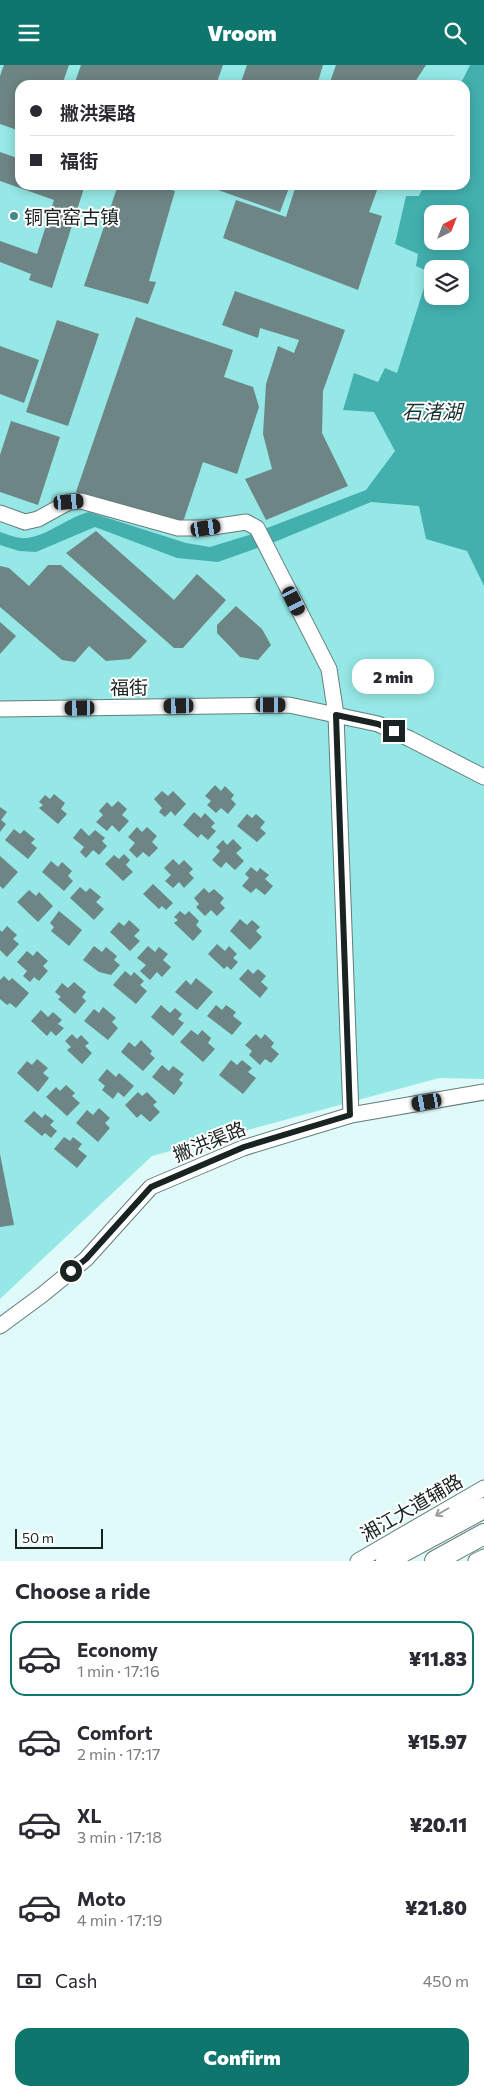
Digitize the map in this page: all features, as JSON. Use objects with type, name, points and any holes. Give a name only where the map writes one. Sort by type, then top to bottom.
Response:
[{"type":"main road","points":[[386,1561],[484,1508]]},
{"type":"main road","points":[[436,1561],[484,1534]]},
{"type":"street","points":[[0,513],[25,522],[38,519],[69,502],[81,501],[178,528],[206,528],[246,521],[257,528],[329,669],[336,715],[350,1115]]},
{"type":"street","name":"福街","points":[[0,709],[289,705],[378,724],[484,777]]},
{"type":"street","name":"撇洪渠路","points":[[0,1326],[86,1259],[151,1187],[244,1147],[350,1115],[484,1092]]},
{"type":"street","name":"湘江大道辅路","points":[[358,1561],[484,1488]]},
{"type":"street","points":[[476,1561],[484,1557]]},
{"type":"shaded area","points":[[0,65],[484,65],[484,1079],[439,1078],[152,1156],[0,1299]]},
{"type":"water","name":"石渚湖","points":[[470,65],[484,65],[484,586],[467,551],[426,539],[419,506],[371,502],[277,541],[218,562],[177,558],[95,527],[36,552],[19,551],[0,545],[0,532],[27,538],[51,530],[81,514],[89,512],[186,543],[210,547],[249,535],[366,490],[395,451],[374,412],[343,410],[354,373],[378,382],[385,368],[397,373],[424,288],[424,305],[469,305],[469,260],[424,260],[424,270],[416,266],[418,254],[395,244],[406,196],[419,196],[422,190],[470,190],[470,80],[462,80]]},
{"type":"building","points":[[4,65],[69,65],[64,80],[15,80],[15,129],[0,124],[0,76]]},
{"type":"building","points":[[81,65],[223,65],[218,80],[76,80]]},
{"type":"building","points":[[247,65],[323,65],[318,80],[242,80]]},
{"type":"building","points":[[336,65],[426,65],[416,80],[331,80]]},
{"type":"building","points":[[0,152],[15,157],[15,186],[0,181]]},
{"type":"building","points":[[26,190],[83,190],[52,288],[29,280],[31,274],[0,262],[0,241],[37,254],[54,200]]},
{"type":"building","points":[[116,190],[175,191],[149,281],[156,282],[148,304],[84,286]]},
{"type":"building","points":[[218,190],[288,190],[280,212]]},
{"type":"building","points":[[294,190],[377,190],[369,212],[382,216],[358,290],[223,238],[236,200],[286,217]]},
{"type":"building","points":[[235,291],[345,330],[323,391],[322,433],[348,486],[266,520],[245,479],[272,469],[263,434],[266,384],[278,346],[294,353],[299,340],[260,328],[258,338],[222,325]]},
{"type":"building","points":[[136,317],[233,350],[224,377],[253,387],[259,407],[237,474],[203,462],[181,528],[76,492]]},
{"type":"building","points":[[57,320],[99,334],[68,426],[26,412]]},
{"type":"building","points":[[0,346],[39,360],[24,403],[0,394]]},
{"type":"building","points":[[11,421],[60,437],[38,505],[0,492],[0,455]]},
{"type":"building","points":[[96,531],[174,600],[197,574],[226,600],[183,648],[174,648],[66,553]]},
{"type":"building","points":[[48,565],[61,565],[147,641],[130,659],[106,661],[89,646],[75,662],[62,660],[0,607],[0,566],[9,568],[29,586]]},
{"type":"building","points":[[236,606],[262,629],[271,645],[258,660],[240,657],[217,633],[217,625]]},
{"type":"building","points":[[0,622],[16,636],[0,654]]},
{"type":"building","points":[[215,785],[221,791],[225,786],[234,795],[231,799],[236,804],[228,814],[221,808],[216,813],[207,805],[211,801],[205,796]]},
{"type":"building","points":[[162,791],[168,796],[173,791],[186,804],[175,816],[171,811],[165,817],[159,812],[162,808],[154,799]]},
{"type":"building","points":[[54,794],[65,803],[61,809],[67,814],[58,824],[39,808],[43,805],[39,802],[45,795],[50,799]]},
{"type":"building","points":[[118,801],[127,809],[122,815],[129,821],[119,832],[112,825],[107,831],[96,822],[103,815],[99,811],[107,802],[112,807]]},
{"type":"building","points":[[0,807],[7,812],[1,820],[6,824],[0,832]]},
{"type":"building","points":[[194,812],[201,818],[205,813],[215,823],[211,827],[216,831],[208,840],[201,834],[198,838],[183,825]]},
{"type":"building","points":[[247,814],[252,818],[256,814],[265,822],[260,828],[266,833],[257,842],[237,826]]},
{"type":"building","points":[[137,827],[142,832],[147,827],[157,836],[152,842],[158,848],[149,857],[143,852],[137,858],[129,850],[135,843],[128,837]]},
{"type":"building","points":[[81,828],[89,836],[95,830],[105,838],[102,841],[107,846],[99,855],[93,850],[86,858],[80,852],[84,847],[73,838]]},
{"type":"building","points":[[14,829],[20,834],[24,830],[35,839],[31,843],[37,848],[28,859],[5,840]]},
{"type":"building","points":[[233,839],[242,848],[236,853],[244,861],[235,870],[226,862],[221,868],[212,860],[220,851],[216,847],[223,840],[227,845]]},
{"type":"building","points":[[124,854],[130,860],[126,865],[133,872],[123,881],[105,864],[114,855],[119,859]]},
{"type":"building","points":[[0,856],[18,872],[3,889],[0,886]]},
{"type":"building","points":[[173,859],[179,865],[184,860],[193,869],[189,873],[194,878],[184,888],[179,882],[173,888],[165,881],[171,875],[164,868]]},
{"type":"building","points":[[51,861],[58,867],[62,862],[72,871],[68,876],[73,881],[64,891],[42,872]]},
{"type":"building","points":[[251,867],[257,872],[260,868],[269,875],[265,879],[273,886],[265,895],[256,888],[251,893],[242,886],[249,878],[245,874]]},
{"type":"building","points":[[153,884],[173,903],[166,910],[162,906],[159,909],[143,894]]},
{"type":"building","points":[[80,887],[86,892],[90,888],[101,897],[96,902],[104,909],[94,920],[70,898]]},
{"type":"building","points":[[204,888],[209,893],[214,889],[224,898],[220,903],[225,908],[217,916],[211,910],[205,916],[196,907],[199,904],[194,898]]},
{"type":"building","points":[[29,890],[36,896],[39,892],[53,906],[38,922],[17,902]]},
{"type":"building","points":[[59,911],[82,930],[69,946],[51,931],[54,927],[50,923]]},
{"type":"building","points":[[180,911],[185,915],[189,911],[199,921],[196,925],[202,931],[193,941],[174,923],[178,920],[174,917]]},
{"type":"building","points":[[240,919],[247,925],[252,920],[260,927],[256,931],[262,937],[250,950],[230,931]]},
{"type":"building","points":[[129,920],[140,930],[134,936],[140,941],[130,951],[110,932],[119,922],[124,926]]},
{"type":"building","points":[[7,926],[17,935],[13,939],[19,944],[7,957],[0,950],[0,930],[2,932]]},
{"type":"building","points":[[217,944],[225,951],[229,946],[237,954],[233,958],[238,962],[231,970],[227,966],[224,969],[208,954]]},
{"type":"building","points":[[94,946],[102,952],[106,947],[117,956],[114,960],[120,965],[111,975],[99,972],[83,960]]},
{"type":"building","points":[[148,946],[155,952],[159,947],[168,954],[163,960],[171,967],[162,977],[157,972],[150,980],[140,971],[146,965],[137,958]]},
{"type":"building","points":[[27,951],[33,956],[37,951],[48,961],[43,966],[48,971],[39,981],[34,977],[30,982],[23,976],[27,971],[17,962]]},
{"type":"building","points":[[248,969],[253,974],[258,969],[266,976],[261,982],[268,988],[260,998],[239,979]]},
{"type":"building","points":[[125,971],[131,976],[134,972],[144,981],[140,985],[147,991],[136,1004],[113,985]]},
{"type":"building","points":[[4,976],[9,981],[12,978],[29,993],[16,1008],[10,1003],[7,1005],[0,999],[0,980]]},
{"type":"building","points":[[196,978],[213,992],[197,1010],[175,992],[186,980],[191,985]]},
{"type":"building","points":[[74,982],[86,992],[82,997],[86,1001],[75,1014],[58,999],[61,997],[55,992],[62,983],[68,988]]},
{"type":"building","points":[[161,1005],[170,1013],[175,1008],[182,1014],[178,1019],[184,1023],[173,1036],[151,1017]]},
{"type":"building","points":[[216,1005],[222,1010],[226,1005],[236,1012],[233,1016],[242,1023],[232,1035],[207,1016]]},
{"type":"building","points":[[103,1007],[116,1018],[112,1022],[118,1028],[108,1040],[84,1021],[94,1009],[99,1013]]},
{"type":"building","points":[[41,1010],[48,1017],[53,1012],[62,1020],[58,1024],[64,1028],[56,1036],[51,1031],[47,1036],[31,1021]]},
{"type":"building","points":[[191,1030],[198,1035],[202,1030],[211,1038],[208,1043],[215,1049],[203,1062],[180,1042]]},
{"type":"building","points":[[72,1034],[77,1039],[81,1035],[89,1043],[85,1046],[92,1053],[82,1064],[67,1050],[71,1047],[65,1041]]},
{"type":"building","points":[[256,1034],[261,1039],[265,1034],[274,1043],[271,1047],[279,1054],[271,1063],[265,1059],[260,1065],[249,1055],[252,1051],[245,1045]]},
{"type":"building","points":[[141,1040],[152,1051],[150,1054],[155,1058],[143,1071],[121,1052],[129,1042],[135,1047]]},
{"type":"building","points":[[37,1059],[48,1068],[43,1073],[49,1078],[38,1092],[17,1073],[27,1061],[32,1065]]},
{"type":"building","points":[[231,1060],[237,1065],[242,1060],[252,1068],[248,1072],[256,1078],[243,1094],[219,1075]]},
{"type":"building","points":[[162,1065],[169,1071],[173,1066],[184,1074],[179,1080],[183,1083],[174,1095],[152,1077]]},
{"type":"building","points":[[107,1069],[116,1077],[119,1073],[134,1086],[124,1097],[118,1092],[113,1099],[102,1090],[105,1086],[98,1080]]},
{"type":"building","points":[[66,1085],[75,1093],[72,1096],[80,1103],[67,1116],[46,1097],[56,1087],[60,1091]]},
{"type":"building","points":[[138,1092],[142,1096],[147,1092],[157,1102],[153,1105],[160,1112],[150,1122],[141,1114],[137,1118],[125,1105]]},
{"type":"building","points":[[99,1108],[110,1118],[105,1123],[110,1128],[98,1142],[76,1123],[87,1110],[93,1115]]},
{"type":"building","points":[[34,1111],[42,1118],[45,1114],[54,1121],[50,1125],[57,1131],[51,1138],[45,1133],[42,1136],[24,1121]]},
{"type":"building","points":[[64,1137],[70,1141],[73,1137],[82,1144],[78,1149],[87,1156],[77,1168],[54,1149]]},
{"type":"building","points":[[0,1154],[14,1225],[0,1227]]},
{"type":"place","name":"铜官窑古镇","points":[[14,216]]},
{"type":"route","points":[[71,1271],[86,1259],[151,1187],[244,1147],[350,1115],[336,715],[378,724],[394,731]]}]
